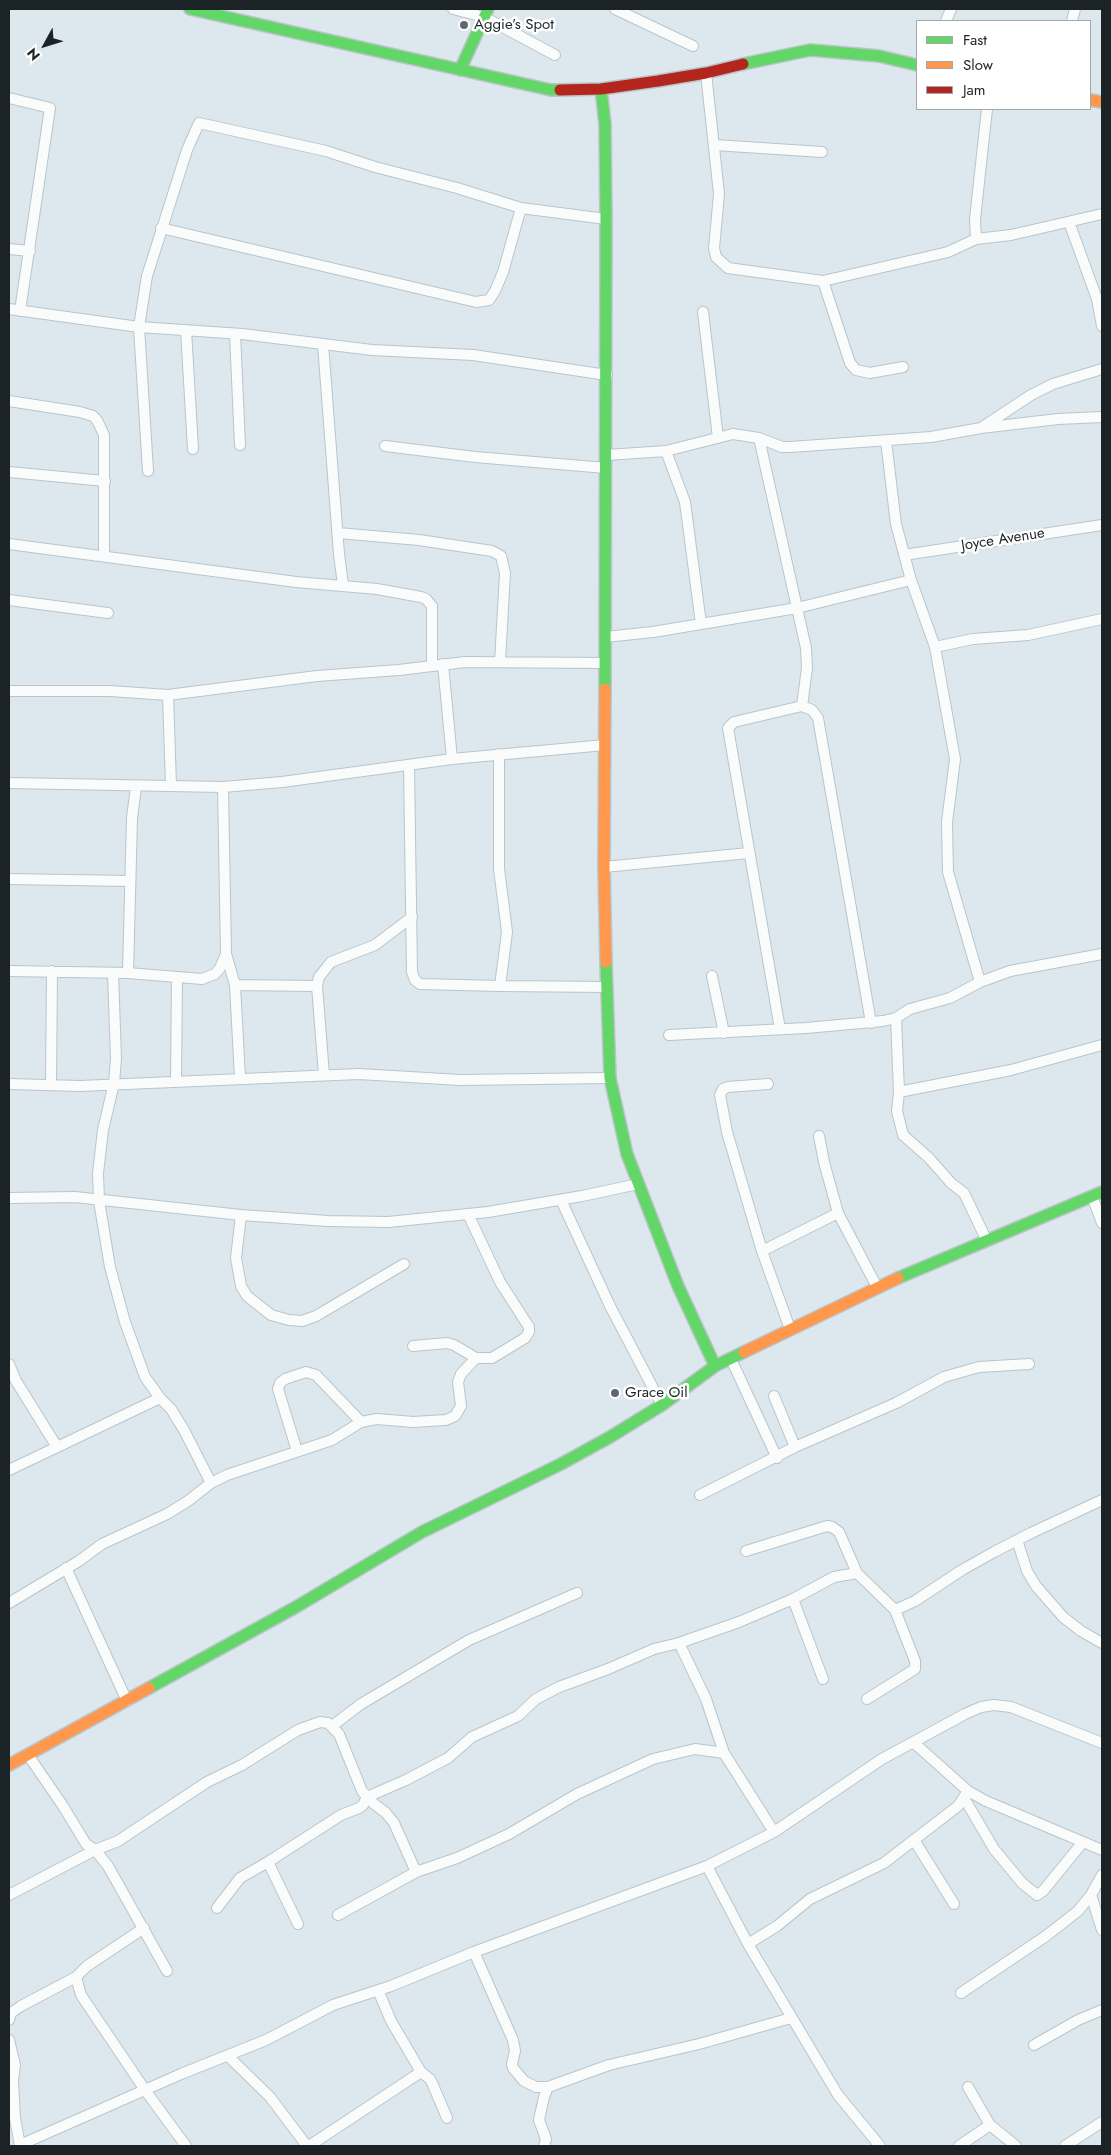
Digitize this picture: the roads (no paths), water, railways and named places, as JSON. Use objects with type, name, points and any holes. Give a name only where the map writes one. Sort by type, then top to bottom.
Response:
[{"type":"street","points":[[190,9],[551,90],[601,89],[706,73],[773,56],[810,50],[880,56],[916,65]]},
{"type":"street","points":[[453,9],[486,13],[555,55]]},
{"type":"street","points":[[615,9],[693,46]]},
{"type":"street","points":[[460,70],[486,13]]},
{"type":"street","points":[[706,73],[719,194],[714,248],[721,263],[728,268],[823,281],[948,252],[976,239],[1011,235],[1102,214]]},
{"type":"street","points":[[601,89],[605,124],[607,375],[604,867],[610,1078],[620,1128],[638,1184],[678,1286],[715,1366]]},
{"type":"street","points":[[9,98],[50,108],[20,311]]},
{"type":"street","points":[[976,239],[975,219],[987,110]]},
{"type":"street","points":[[148,471],[139,327],[147,276],[161,228],[187,150],[199,123],[326,151],[375,167],[457,188],[520,208],[606,219]]},
{"type":"street","points":[[715,145],[822,152]]},
{"type":"street","points":[[161,228],[476,302],[488,300],[495,291],[503,272],[520,208]]},
{"type":"street","points":[[1069,222],[1100,299],[1102,326]]},
{"type":"street","points":[[9,249],[30,251]]},
{"type":"street","points":[[823,281],[850,363],[856,370],[870,373],[903,367]]},
{"type":"street","points":[[9,309],[139,327],[235,334],[372,350],[473,355],[607,375]]},
{"type":"street","points":[[703,312],[718,438]]},
{"type":"street","points":[[186,330],[193,449]]},
{"type":"street","points":[[235,334],[240,445]]},
{"type":"street","points":[[323,344],[343,586]]},
{"type":"street","points":[[981,428],[1031,395],[1053,384],[1102,368]]},
{"type":"street","points":[[9,401],[93,416],[97,420],[104,435],[104,556]]},
{"type":"street","points":[[607,455],[666,451],[740,434],[759,438],[782,447],[790,447],[931,437],[981,428],[1058,418],[1102,418]]},
{"type":"street","points":[[759,438],[807,659],[802,706]]},
{"type":"street","points":[[886,441],[896,524],[911,580],[935,647],[955,759],[947,822],[948,872],[980,982]]},
{"type":"street","points":[[385,446],[475,457],[606,468]]},
{"type":"street","points":[[666,451],[685,502],[702,624]]},
{"type":"street","points":[[9,472],[105,481]]},
{"type":"street","name":"Joyce Avenue","points":[[904,555],[1102,525]]},
{"type":"street","points":[[338,533],[428,542],[492,551],[501,556],[505,573],[500,662]]},
{"type":"street","points":[[9,544],[296,582],[377,589],[426,599],[432,606],[433,612],[432,665]]},
{"type":"street","points":[[605,637],[702,624],[797,608],[911,580]]},
{"type":"street","points":[[9,600],[108,613]]},
{"type":"street","points":[[935,647],[973,639],[1028,635],[1102,619]]},
{"type":"street","points":[[9,691],[110,691],[168,695],[317,676],[398,670],[443,664],[605,662]]},
{"type":"street","points":[[443,664],[452,759]]},
{"type":"street","points":[[168,695],[171,786]]},
{"type":"street","points":[[780,1029],[728,728],[734,722],[802,706],[812,710],[818,718],[870,1023]]},
{"type":"street","points":[[9,782],[136,787],[223,787],[282,782],[452,759],[605,745]]},
{"type":"street","points":[[499,754],[499,868],[507,932],[500,986]]},
{"type":"street","points":[[409,765],[412,972],[415,980],[420,984],[606,987]]},
{"type":"street","points":[[128,972],[132,818],[136,787]]},
{"type":"street","points":[[223,787],[226,954],[235,985],[240,1078]]},
{"type":"street","points":[[604,867],[749,853]]},
{"type":"street","points":[[9,879],[130,881]]},
{"type":"street","points":[[324,1074],[317,986],[319,977],[331,962],[375,945],[412,917]]},
{"type":"street","points":[[9,971],[128,972],[202,979],[210,976],[220,968],[226,954]]},
{"type":"street","points":[[669,1035],[870,1023],[896,1018],[910,1009],[950,998],[980,982],[1028,967],[1102,954]]},
{"type":"street","points":[[51,1084],[52,971]]},
{"type":"street","points":[[113,972],[116,1059],[114,1083],[103,1130],[98,1174],[99,1201],[110,1267],[125,1322],[145,1377],[160,1398],[171,1409],[184,1430],[210,1483]]},
{"type":"street","points":[[712,976],[724,1033]]},
{"type":"street","points":[[176,1080],[177,977]]},
{"type":"street","points":[[235,985],[317,986]]},
{"type":"street","points":[[896,1018],[899,1092],[897,1111],[903,1136],[929,1158],[951,1183],[964,1194],[987,1241]]},
{"type":"street","points":[[899,1092],[1011,1070],[1102,1045]]},
{"type":"street","points":[[9,1084],[75,1086],[324,1074],[368,1074],[460,1080],[610,1078]]},
{"type":"street","points":[[768,1084],[728,1086],[723,1089],[720,1095],[727,1132],[762,1251],[790,1329]]},
{"type":"street","points":[[819,1136],[838,1213],[877,1287]]},
{"type":"street","points":[[9,1198],[75,1198],[328,1222],[388,1222],[468,1214],[561,1200],[638,1184]]},
{"type":"street","points":[[9,1765],[296,1606],[409,1540],[561,1464],[610,1437],[662,1405],[715,1366],[877,1287],[1097,1194],[1102,1223]]},
{"type":"street","points":[[561,1200],[610,1306],[662,1405]]},
{"type":"street","points":[[762,1251],[838,1213]]},
{"type":"street","points":[[413,1346],[446,1343],[454,1345],[476,1358],[492,1358],[526,1338],[529,1332],[529,1327],[496,1274],[468,1214]]},
{"type":"street","points":[[241,1215],[236,1247],[241,1286],[247,1296],[271,1315],[302,1321],[316,1316],[404,1264]]},
{"type":"street","points":[[9,1603],[102,1544],[167,1514],[188,1501],[210,1483],[227,1475],[332,1440],[361,1422],[377,1420],[413,1422],[446,1420],[455,1416],[461,1406],[459,1376],[476,1358]]},
{"type":"street","points":[[731,1359],[777,1458]]},
{"type":"street","points":[[9,1364],[16,1381],[57,1447]]},
{"type":"street","points":[[700,1495],[777,1458],[795,1447],[896,1402],[944,1377],[979,1367],[1029,1364]]},
{"type":"street","points":[[297,1452],[278,1389],[280,1383],[285,1379],[306,1372],[316,1375],[361,1422]]},
{"type":"street","points":[[774,1396],[795,1447]]},
{"type":"street","points":[[9,1470],[160,1398]]},
{"type":"street","points":[[894,1610],[915,1601],[962,1570],[1017,1540],[1102,1500]]},
{"type":"street","points":[[746,1551],[827,1526],[839,1532],[857,1573],[894,1610],[915,1661],[915,1669],[867,1699]]},
{"type":"street","points":[[1017,1540],[1027,1570],[1036,1586],[1063,1617],[1102,1643]]},
{"type":"street","points":[[66,1568],[127,1701]]},
{"type":"street","points":[[217,1908],[240,1878],[341,1815],[359,1808],[363,1805],[367,1796],[406,1780],[448,1758],[472,1737],[518,1716],[536,1699],[559,1687],[654,1649],[679,1643],[739,1622],[793,1599],[834,1578],[857,1573]]},
{"type":"street","points":[[332,1726],[361,1704],[469,1640],[577,1593]]},
{"type":"street","points":[[793,1599],[823,1679]]},
{"type":"street","points":[[679,1643],[706,1699],[724,1752],[774,1832]]},
{"type":"street","points":[[9,2040],[15,2065],[13,2081],[15,2118],[20,2146],[144,2090],[266,2040],[318,2011],[707,1866],[774,1832],[882,1759],[965,1714],[994,1705],[1011,1707],[1102,1743]]},
{"type":"street","points":[[9,1895],[94,1850],[118,1841],[207,1782],[242,1765],[298,1730],[320,1722],[328,1723],[332,1726],[344,1742],[357,1780],[367,1796],[394,1823],[416,1872]]},
{"type":"street","points":[[913,1742],[966,1794],[994,1849],[1022,1883],[1037,1895],[1043,1891],[1083,1842]]},
{"type":"street","points":[[338,1916],[416,1872],[457,1858],[509,1834],[577,1794],[652,1759],[695,1749],[724,1752]]},
{"type":"street","points":[[28,1756],[63,1806],[86,1844],[94,1850],[124,1892],[167,1971]]},
{"type":"street","points":[[748,1944],[781,1923],[810,1899],[879,1866],[958,1806],[966,1794]]},
{"type":"street","points":[[966,1794],[1102,1850]]},
{"type":"street","points":[[914,1840],[954,1904]]},
{"type":"street","points":[[268,1862],[298,1924]]},
{"type":"street","points":[[707,1866],[748,1944],[838,2095],[880,2146]]},
{"type":"street","points":[[961,1992],[1046,1936],[1078,1911],[1091,1895],[1102,1874]]},
{"type":"street","points":[[1091,1895],[1102,1930]]},
{"type":"street","points":[[9,2020],[11,2013],[20,2006],[66,1981],[76,1978],[87,1966],[144,1928]]},
{"type":"street","points":[[474,1952],[513,2040],[515,2051],[513,2068],[530,2085],[548,2087],[609,2065],[699,2044],[791,2018]]},
{"type":"street","points":[[76,1978],[81,1995],[144,2090],[186,2146]]},
{"type":"street","points":[[378,1990],[391,2021],[421,2072],[430,2079],[447,2118]]},
{"type":"street","points":[[1034,2045],[1078,2020],[1102,2010]]},
{"type":"street","points":[[228,2056],[270,2097],[308,2146],[421,2072]]},
{"type":"street","points":[[544,2146],[546,2139],[539,2120],[548,2087]]},
{"type":"street","points":[[968,2087],[990,2125],[1016,2146]]},
{"type":"street","points":[[1065,2146],[1102,2122]]},
{"type":"street","points":[[959,2146],[990,2125]]},
{"type":"place","name":"Aggie’s Spot","points":[[464,25]]},
{"type":"place","name":"Grace Oil","points":[[615,1393]]}]
